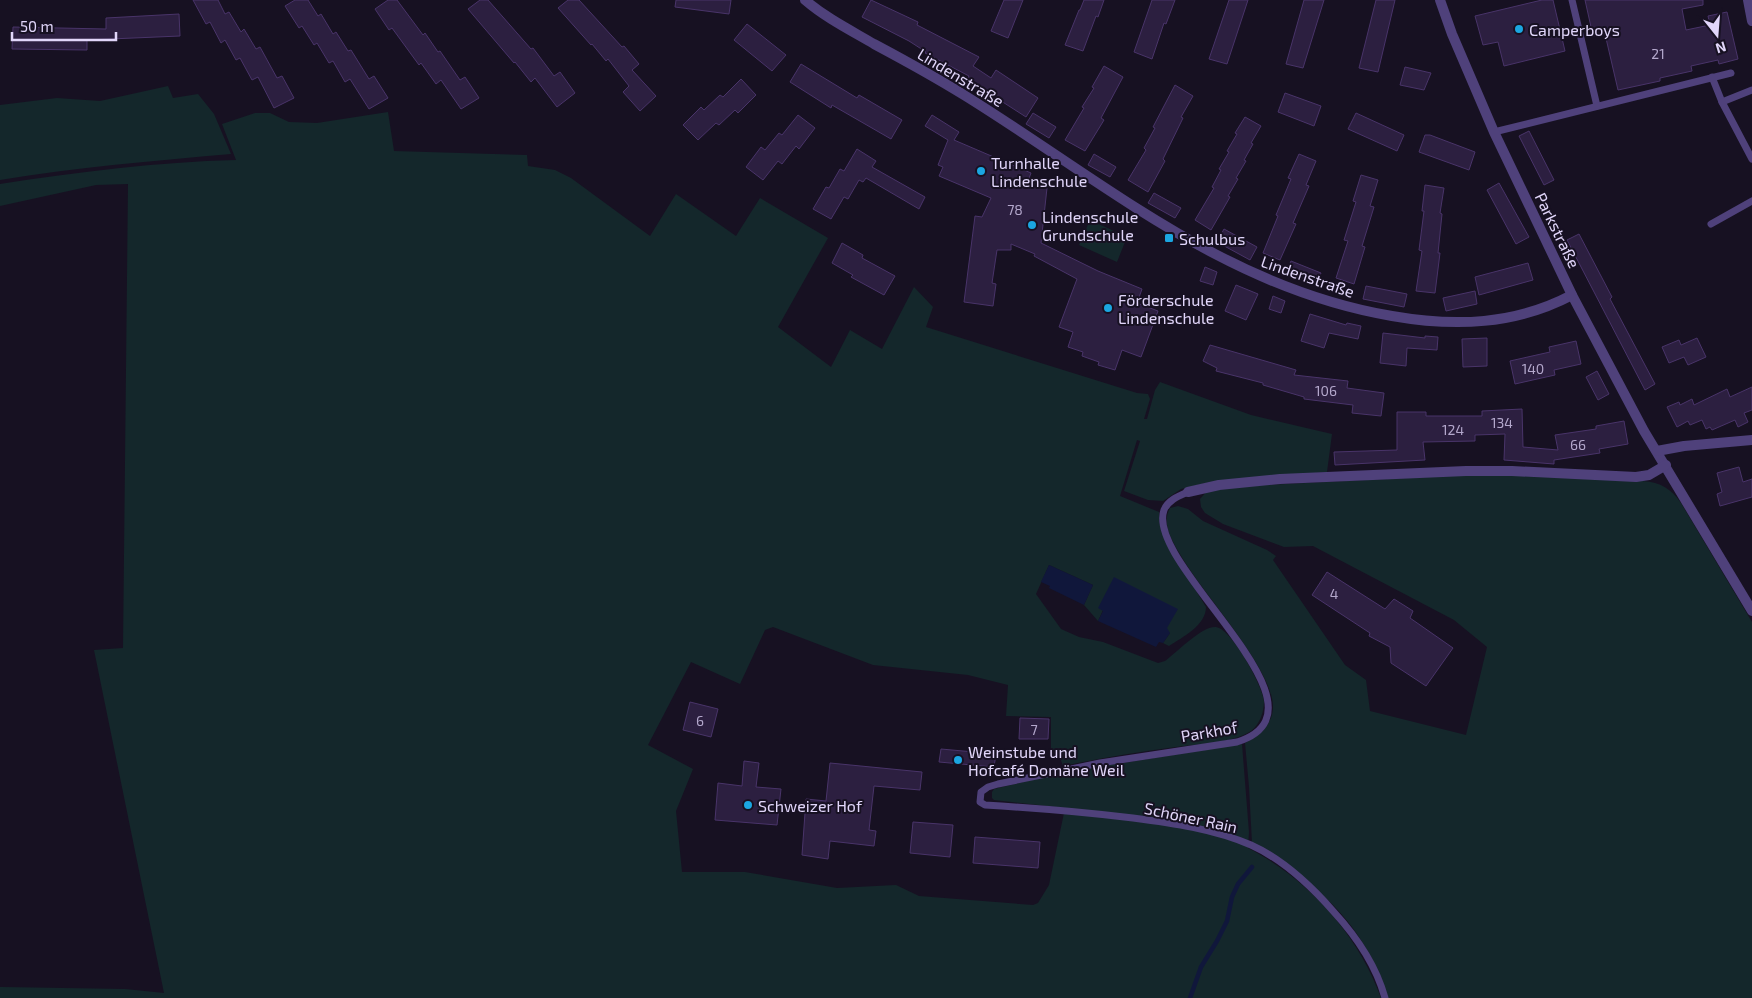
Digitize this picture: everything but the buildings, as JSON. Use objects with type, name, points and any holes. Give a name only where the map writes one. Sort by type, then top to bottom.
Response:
[{"type":"street","name":"Lindenstraße","points":[[805,0],[835,22],[963,94],[1147,216],[1207,250],[1282,286],[1348,307],[1412,320],[1443,322],[1484,321],[1524,315],[1551,306],[1572,295]]},
{"type":"street","name":"Parkstraße","points":[[1440,0],[1452,34],[1494,132],[1572,295],[1626,397],[1752,612]]},
{"type":"street","points":[[1748,0],[1752,21]]},
{"type":"street","points":[[1657,451],[1684,446],[1752,440]]},
{"type":"street","points":[[1188,492],[1218,485],[1291,478],[1466,471],[1512,471],[1639,477],[1653,473],[1666,465]]},
{"type":"lane","points":[[1572,0],[1597,106]]},
{"type":"lane","points":[[1494,132],[1731,73]]},
{"type":"lane","points":[[1712,78],[1722,102],[1752,159]]},
{"type":"lane","points":[[1722,102],[1752,90]]},
{"type":"lane","points":[[1711,224],[1752,201]]},
{"type":"lane","name":"Parkhof","points":[[979,800],[981,792],[988,787],[998,784],[1091,764],[1236,742],[1250,736],[1260,728],[1268,709],[1267,695],[1262,681],[1178,558],[1164,530],[1163,520],[1166,506],[1175,498],[1188,492]]},
{"type":"lane","name":"Schöner Rain","points":[[979,800],[985,805],[1069,811],[1180,825],[1215,833],[1255,847],[1289,869],[1341,919],[1357,939],[1368,958],[1385,998]]},
{"type":"green space","points":[[168,86],[173,98],[198,94],[214,114],[231,154],[86,168],[0,180],[0,105],[57,98],[100,101]]},
{"type":"green space","points":[[388,112],[394,151],[527,155],[528,166],[555,170],[571,178],[650,236],[676,194],[736,236],[760,198],[828,238],[778,327],[831,367],[850,330],[882,349],[914,287],[933,307],[926,327],[1137,393],[1148,394],[1150,399],[1144,419],[1147,419],[1155,390],[1160,382],[1251,415],[1332,434],[1327,472],[1206,483],[1181,489],[1163,501],[1148,500],[1124,491],[1140,441],[1137,440],[1120,496],[1159,512],[1160,525],[1166,542],[1206,607],[1205,613],[1198,625],[1169,646],[1163,643],[1170,633],[1099,608],[1103,610],[1098,621],[1084,605],[1093,585],[1049,565],[1036,594],[1061,629],[1079,637],[1103,642],[1158,663],[1165,661],[1203,631],[1215,627],[1221,629],[1229,636],[1245,658],[1258,683],[1264,701],[1259,721],[1251,731],[1244,735],[1215,742],[1134,753],[1063,766],[1059,755],[1051,755],[1051,717],[1006,716],[1008,685],[968,675],[873,665],[773,627],[765,630],[740,684],[691,662],[648,745],[693,769],[676,811],[682,872],[745,872],[837,888],[896,885],[919,896],[1033,905],[1038,903],[1049,885],[1065,808],[994,800],[992,792],[994,789],[1060,773],[1242,744],[1249,832],[1248,848],[1291,876],[1328,911],[1359,952],[1381,998],[0,998],[0,987],[125,989],[164,993],[94,650],[123,648],[128,184],[96,185],[0,206],[0,184],[118,168],[236,160],[222,124],[255,113],[270,113],[289,122],[317,123]]},
{"type":"green space","points":[[1090,220],[1127,237],[1117,262],[1079,245]]},
{"type":"green space","points":[[1489,474],[1643,481],[1665,487],[1681,503],[1752,622],[1752,998],[1388,998],[1370,954],[1342,915],[1312,886],[1252,843],[1245,743],[1265,729],[1271,718],[1273,706],[1270,690],[1249,651],[1190,570],[1174,543],[1167,526],[1170,508],[1178,506],[1188,509],[1203,521],[1267,550],[1276,556],[1273,560],[1345,665],[1366,680],[1370,711],[1466,735],[1487,647],[1454,620],[1313,546],[1284,547],[1223,524],[1205,513],[1201,507],[1200,499],[1207,491],[1242,486]]},
{"type":"water","points":[[1049,565],[1093,585],[1084,605],[1049,588],[1050,586],[1041,582]]},
{"type":"water","points":[[1114,577],[1178,609],[1167,628],[1170,633],[1163,643],[1159,642],[1156,647],[1098,621],[1103,611],[1098,608]]},
{"type":"waterway","points":[[1190,998],[1201,967],[1227,921],[1232,897],[1238,884],[1252,867]]},
{"type":"place","name":"Camperboys","points":[[1519,29]]},
{"type":"place","name":"Turnhalle Lindenschule","points":[[981,171]]},
{"type":"place","name":"Lindenschule Grundschule","points":[[1032,225]]},
{"type":"place","name":"Schulbus","points":[[1169,238]]},
{"type":"place","name":"Förderschule Lindenschule","points":[[1108,308]]},
{"type":"place","name":"Weinstube und Hofcafé Domäne Weil","points":[[958,760]]},
{"type":"place","name":"Schweizer Hof","points":[[748,805]]}]
